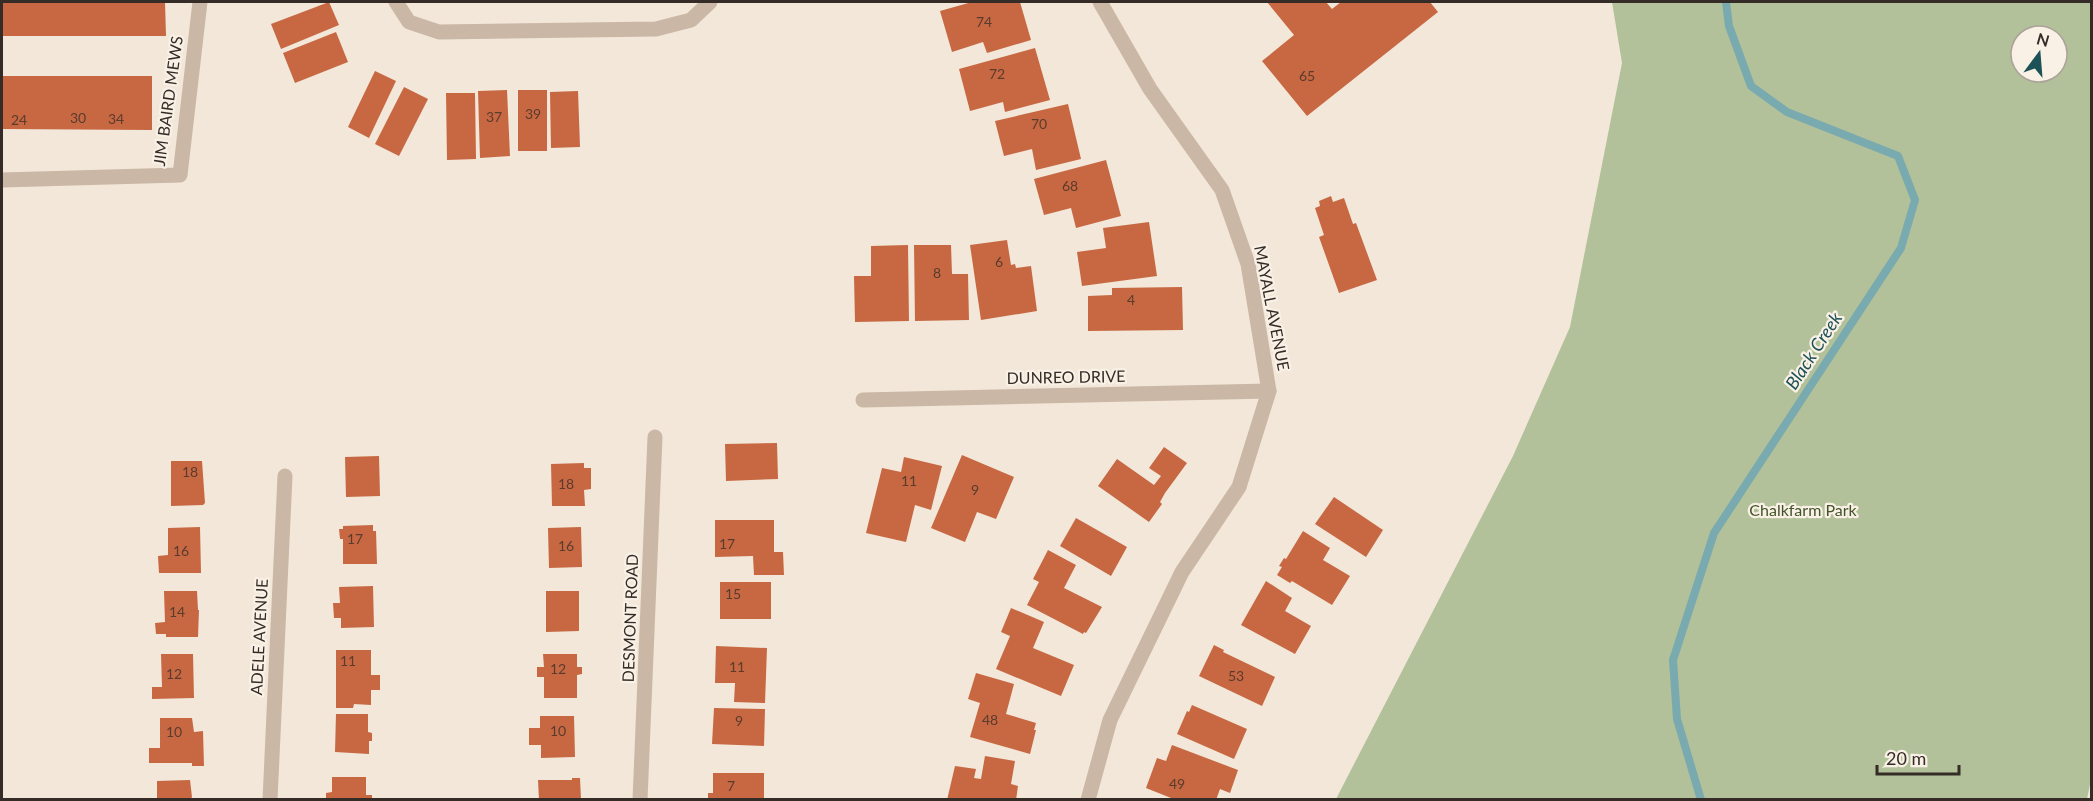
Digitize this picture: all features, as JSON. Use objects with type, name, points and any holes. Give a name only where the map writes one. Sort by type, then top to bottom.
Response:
[{"type":"street","name":"JIM BAIRD MEWS","points":[[2,180],[180,175],[200,2]]},
{"type":"street","points":[[396,2],[409,22],[439,32],[656,29],[691,20],[710,2]]},
{"type":"street","name":"MAYALL AVENUE","points":[[1088,800],[1110,720],[1182,572],[1239,487],[1269,391],[1248,264],[1222,190],[1150,89],[1100,2]]},
{"type":"street","name":"DUNREO DRIVE","points":[[863,399],[1269,391]]},
{"type":"street","name":"DESMONT ROAD","points":[[640,800],[655,437]]},
{"type":"street","name":"ADELE AVENUE","points":[[270,800],[285,476]]},
{"type":"green space","name":"Chalkfarm Park","points":[[1612,2],[2091,2],[2092,775],[2087,799],[1336,799],[1513,456],[1570,327],[1622,63]]},
{"type":"building","points":[[2,2],[165,2],[166,36],[2,36]]},
{"type":"building","points":[[329,2],[339,25],[281,49],[271,24]]},
{"type":"building","points":[[972,2],[1020,2],[1031,40],[987,53],[983,42],[952,52],[940,11]]},
{"type":"building","points":[[1267,2],[1326,2],[1332,9],[1341,2],[1430,2],[1438,12],[1307,116],[1262,61],[1294,35]]},
{"type":"building","points":[[336,32],[348,62],[295,83],[283,53]]},
{"type":"building","points":[[1035,48],[1050,100],[1005,112],[1003,102],[970,111],[959,69]]},
{"type":"building","points":[[375,71],[396,81],[369,138],[348,127]]},
{"type":"building","points":[[2,76],[152,76],[152,130],[2,129]]},
{"type":"building","points":[[404,87],[428,99],[399,156],[375,144]]},
{"type":"building","points":[[507,90],[510,156],[480,158],[478,91]]},
{"type":"building","points":[[518,90],[547,90],[547,151],[518,151]]},
{"type":"building","points":[[578,91],[580,147],[551,148],[550,92]]},
{"type":"building","points":[[446,93],[475,93],[476,159],[447,160]]},
{"type":"building","points":[[1068,104],[1081,159],[1036,170],[1032,149],[1004,156],[995,121]]},
{"type":"building","points":[[1106,160],[1121,216],[1076,228],[1071,208],[1044,215],[1034,179]]},
{"type":"building","points":[[1331,196],[1333,202],[1344,198],[1377,280],[1339,293],[1319,237],[1324,235],[1315,208],[1320,206],[1319,201]]},
{"type":"building","points":[[1149,222],[1157,276],[1082,286],[1077,252],[1106,248],[1103,228]]},
{"type":"building","points":[[1007,240],[1011,265],[1015,264],[1016,268],[1031,266],[1037,311],[981,320],[970,245]]},
{"type":"building","points":[[908,245],[909,321],[855,322],[854,276],[871,276],[871,246]]},
{"type":"building","points":[[914,245],[951,245],[952,274],[968,274],[969,320],[915,321]]},
{"type":"building","points":[[1182,287],[1183,330],[1088,331],[1088,296],[1112,295],[1112,288]]},
{"type":"building","points":[[777,443],[778,479],[726,481],[725,444]]},
{"type":"building","points":[[1164,447],[1187,463],[1165,493],[1160,502],[1162,504],[1149,522],[1098,486],[1117,459],[1154,485],[1161,476],[1149,468]]},
{"type":"building","points":[[962,455],[1014,477],[996,519],[977,512],[965,542],[931,528]]},
{"type":"building","points":[[379,456],[380,496],[346,497],[345,457]]},
{"type":"building","points":[[904,457],[942,466],[931,510],[915,505],[906,542],[866,533],[882,468],[901,472]]},
{"type":"building","points":[[171,461],[202,461],[205,503],[203,505],[171,506]]},
{"type":"building","points":[[584,463],[584,468],[591,468],[591,489],[584,490],[585,506],[552,506],[551,464]]},
{"type":"building","points":[[1334,497],[1383,530],[1366,557],[1315,524]]},
{"type":"building","points":[[1076,518],[1127,547],[1111,576],[1060,546]]},
{"type":"building","points":[[715,520],[774,520],[774,552],[783,552],[784,575],[754,575],[753,556],[715,557]]},
{"type":"building","points":[[373,525],[373,531],[376,531],[377,564],[343,564],[343,539],[340,539],[339,529],[343,529],[343,526]]},
{"type":"building","points":[[200,527],[201,573],[159,573],[158,556],[168,555],[168,528]]},
{"type":"building","points":[[581,527],[582,567],[549,568],[548,528]]},
{"type":"building","points":[[1303,531],[1330,548],[1323,560],[1350,576],[1332,605],[1292,581],[1290,583],[1277,575],[1282,567],[1279,566],[1284,558],[1286,559]]},
{"type":"building","points":[[1048,550],[1076,565],[1064,588],[1102,607],[1086,633],[1083,634],[1027,605],[1039,582],[1033,579]]},
{"type":"building","points":[[1266,581],[1292,598],[1285,611],[1311,626],[1295,654],[1241,625]]},
{"type":"building","points":[[720,582],[771,582],[771,619],[720,619]]},
{"type":"building","points":[[373,586],[374,627],[341,628],[341,618],[334,618],[333,603],[340,603],[339,587]]},
{"type":"building","points":[[164,591],[197,591],[198,637],[166,637],[166,634],[156,634],[155,623],[165,622]]},
{"type":"building","points":[[546,591],[579,591],[579,631],[546,632]]},
{"type":"building","points":[[1011,608],[1044,622],[1033,648],[1074,665],[1061,696],[996,669],[1010,636],[1001,632]]},
{"type":"building","points":[[1214,645],[1224,650],[1223,652],[1275,677],[1262,706],[1199,676]]},
{"type":"building","points":[[716,646],[767,648],[765,703],[734,702],[735,683],[715,683]]},
{"type":"building","points":[[336,650],[371,650],[371,675],[380,675],[380,690],[371,690],[371,705],[354,704],[353,708],[336,708]]},
{"type":"building","points":[[161,654],[193,654],[194,698],[152,699],[152,687],[162,687]]},
{"type":"building","points":[[543,654],[577,654],[577,667],[582,667],[582,674],[577,675],[577,698],[544,698],[544,677],[537,677],[537,667],[544,667]]},
{"type":"building","points":[[976,673],[1014,684],[1006,714],[1036,723],[1030,754],[970,737],[980,703],[968,699]]},
{"type":"building","points":[[1192,705],[1247,729],[1234,759],[1177,734]]},
{"type":"building","points":[[714,708],[765,709],[764,746],[712,744]]},
{"type":"building","points":[[336,714],[368,714],[368,732],[372,733],[372,741],[369,741],[369,754],[335,752]]},
{"type":"building","points":[[540,716],[574,716],[575,757],[541,758],[541,745],[529,745],[529,728],[540,728]]},
{"type":"building","points":[[160,718],[192,718],[194,732],[203,731],[204,766],[192,766],[192,763],[149,763],[149,748],[160,748]]},
{"type":"building","points":[[1172,745],[1238,770],[1230,793],[1220,789],[1216,800],[1176,800],[1146,788],[1157,758],[1166,761]]},
{"type":"building","points":[[985,756],[1015,761],[1011,784],[1018,786],[1016,800],[947,800],[955,766],[976,769],[974,778],[981,779]]},
{"type":"building","points":[[713,773],[764,773],[764,800],[708,800],[708,793],[713,793]]},
{"type":"building","points":[[332,777],[366,777],[366,795],[372,795],[372,800],[326,800],[326,793],[332,792]]},
{"type":"building","points":[[572,778],[580,778],[581,800],[539,800],[538,780],[572,780]]},
{"type":"building","points":[[190,780],[192,797],[190,800],[157,800],[157,781]]},
{"type":"waterway","name":"Black Creek","points":[[1701,800],[1677,719],[1673,660],[1714,533],[1901,248],[1915,200],[1898,156],[1787,112],[1751,86],[1729,26],[1726,2]]}]
